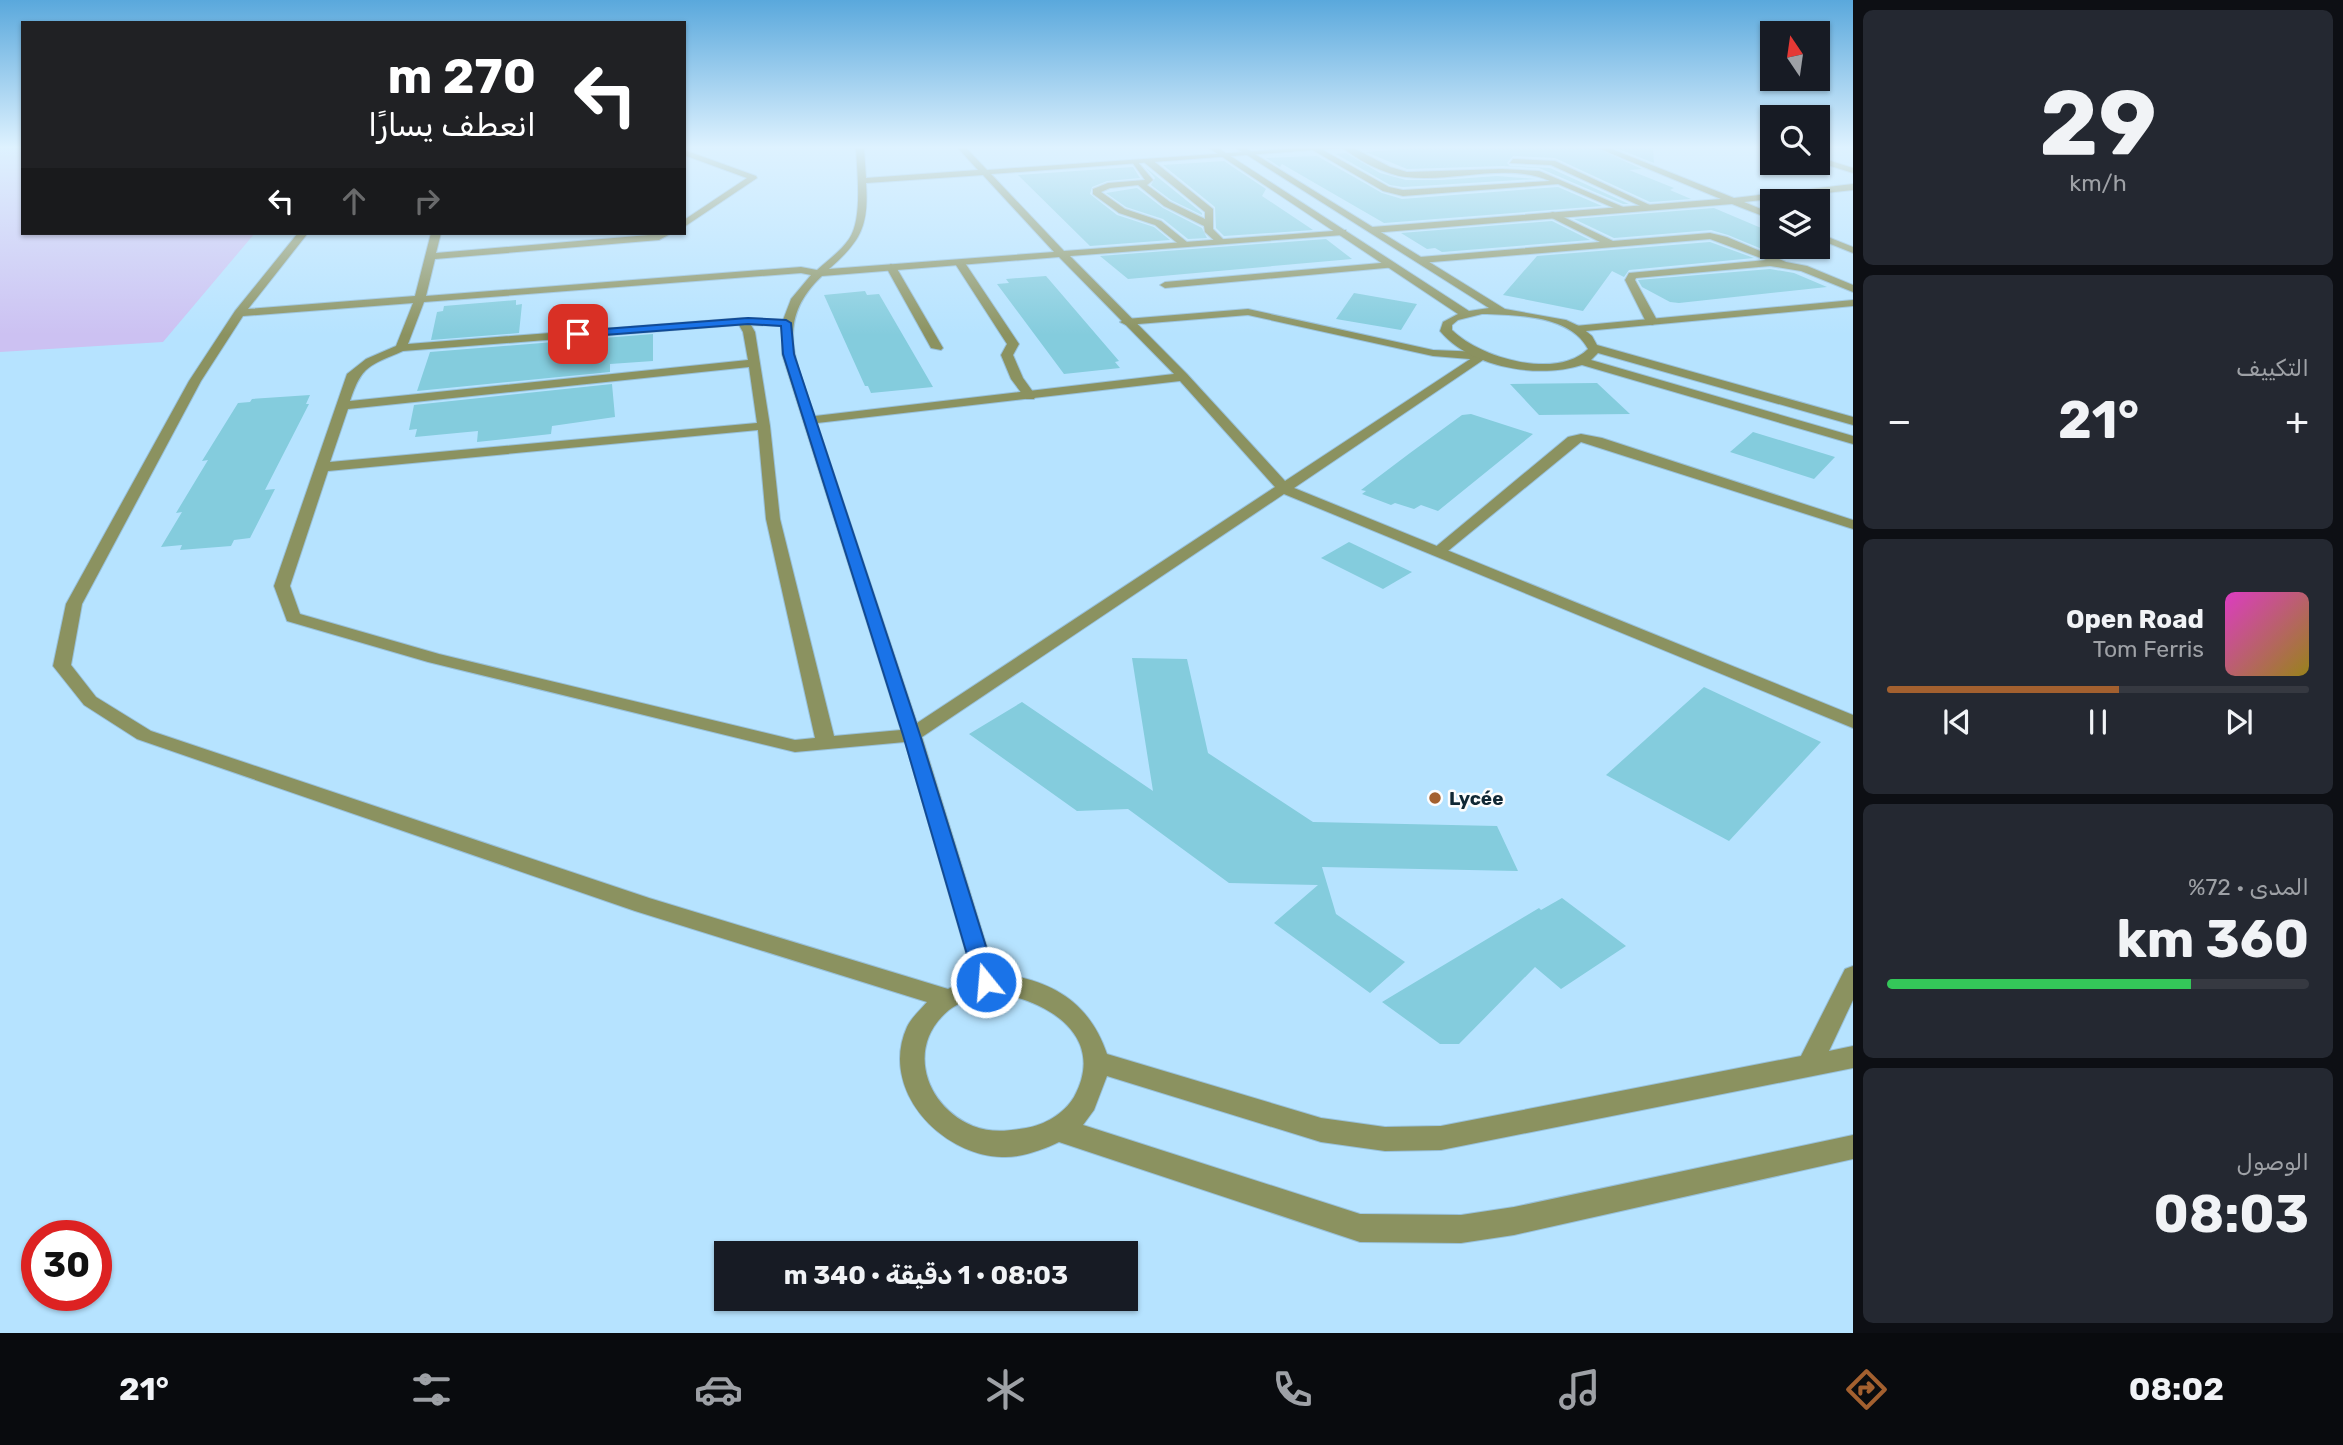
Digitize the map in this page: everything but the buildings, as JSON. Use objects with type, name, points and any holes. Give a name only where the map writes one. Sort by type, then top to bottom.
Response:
[{"type":"street","points":[[700,210],[706,211]]},
{"type":"street","points":[[859,210],[859,230],[852,242],[818,273],[796,299],[786,323],[789,354],[912,735],[986,982]]},
{"type":"street","points":[[1020,210],[1126,322],[1183,377],[1285,489],[1853,722]]},
{"type":"street","points":[[1121,210],[1158,223],[1184,244]]},
{"type":"street","points":[[1180,210],[1208,224]]},
{"type":"street","points":[[1209,210],[1212,215],[1208,230],[1221,242]]},
{"type":"street","points":[[1309,210],[1466,314]]},
{"type":"street","points":[[1340,210],[1501,311]]},
{"type":"street","points":[[1372,230],[1610,210]]},
{"type":"street","points":[[686,223],[706,211]]},
{"type":"street","points":[[1553,215],[1624,250]]},
{"type":"street","points":[[239,313],[801,270],[818,273],[1343,232]]},
{"type":"street","points":[[301,235],[239,313],[195,381],[74,604],[62,666],[90,701],[144,735],[799,956],[945,998]]},
{"type":"street","points":[[401,348],[419,299],[435,235]]},
{"type":"street","points":[[430,256],[663,235]]},
{"type":"street","points":[[1420,260],[1710,236],[1727,240],[1782,264],[1814,272],[1853,289]]},
{"type":"street","points":[[1830,241],[1853,250]]},
{"type":"street","points":[[1527,259],[1714,243]]},
{"type":"street","points":[[959,262],[1013,344],[1007,355],[1017,379],[1030,396]]},
{"type":"street","points":[[1652,321],[1630,280],[1633,275],[1757,263],[1782,264]]},
{"type":"street","points":[[1165,285],[1392,265]]},
{"type":"street","points":[[891,267],[937,348]]},
{"type":"street","points":[[1575,329],[1853,303]]},
{"type":"street","points":[[1594,348],[1591,356],[1582,361],[1547,367],[1503,362],[1464,348],[1451,340],[1446,331],[1447,324],[1466,314],[1501,311],[1541,317],[1575,329],[1586,336],[1594,348],[1853,421]]},
{"type":"street","points":[[1126,322],[1248,312],[1433,353],[1482,356]]},
{"type":"street","points":[[786,323],[743,321],[401,348],[370,361],[353,374],[282,586],[293,617],[434,658],[795,746],[912,735],[1482,356]]},
{"type":"street","points":[[743,321],[749,332],[764,426],[773,519],[826,743]]},
{"type":"street","points":[[1582,361],[1853,440]]},
{"type":"street","points":[[342,407],[754,363]]},
{"type":"street","points":[[812,420],[1183,377]]},
{"type":"street","points":[[323,467],[764,426]]},
{"type":"street","points":[[1438,552],[1573,440],[1581,438],[1853,525]]},
{"type":"street","points":[[1809,1066],[1853,976]]},
{"type":"street","points":[[986,982],[1026,986],[1052,997],[1073,1014],[1089,1036],[1096,1061],[1093,1087],[1080,1111],[1059,1130],[1030,1142],[997,1144],[965,1135],[937,1118],[919,1094],[911,1067],[913,1041],[925,1016],[945,998],[986,982]]},
{"type":"street","points":[[1096,1061],[1321,1130],[1385,1139],[1441,1138],[1853,1057]]},
{"type":"street","points":[[1059,1130],[1360,1228],[1414,1230],[1461,1229],[1514,1221],[1853,1147]]},
{"type":"shaded area","points":[[0,210],[21,210],[21,235],[253,235],[163,342],[0,352]]},
{"type":"place","name":"Lycée","points":[[1435,798]]},
{"type":"route","points":[[578,334],[748,321],[786,323],[789,354],[912,735],[986,982]]}]
